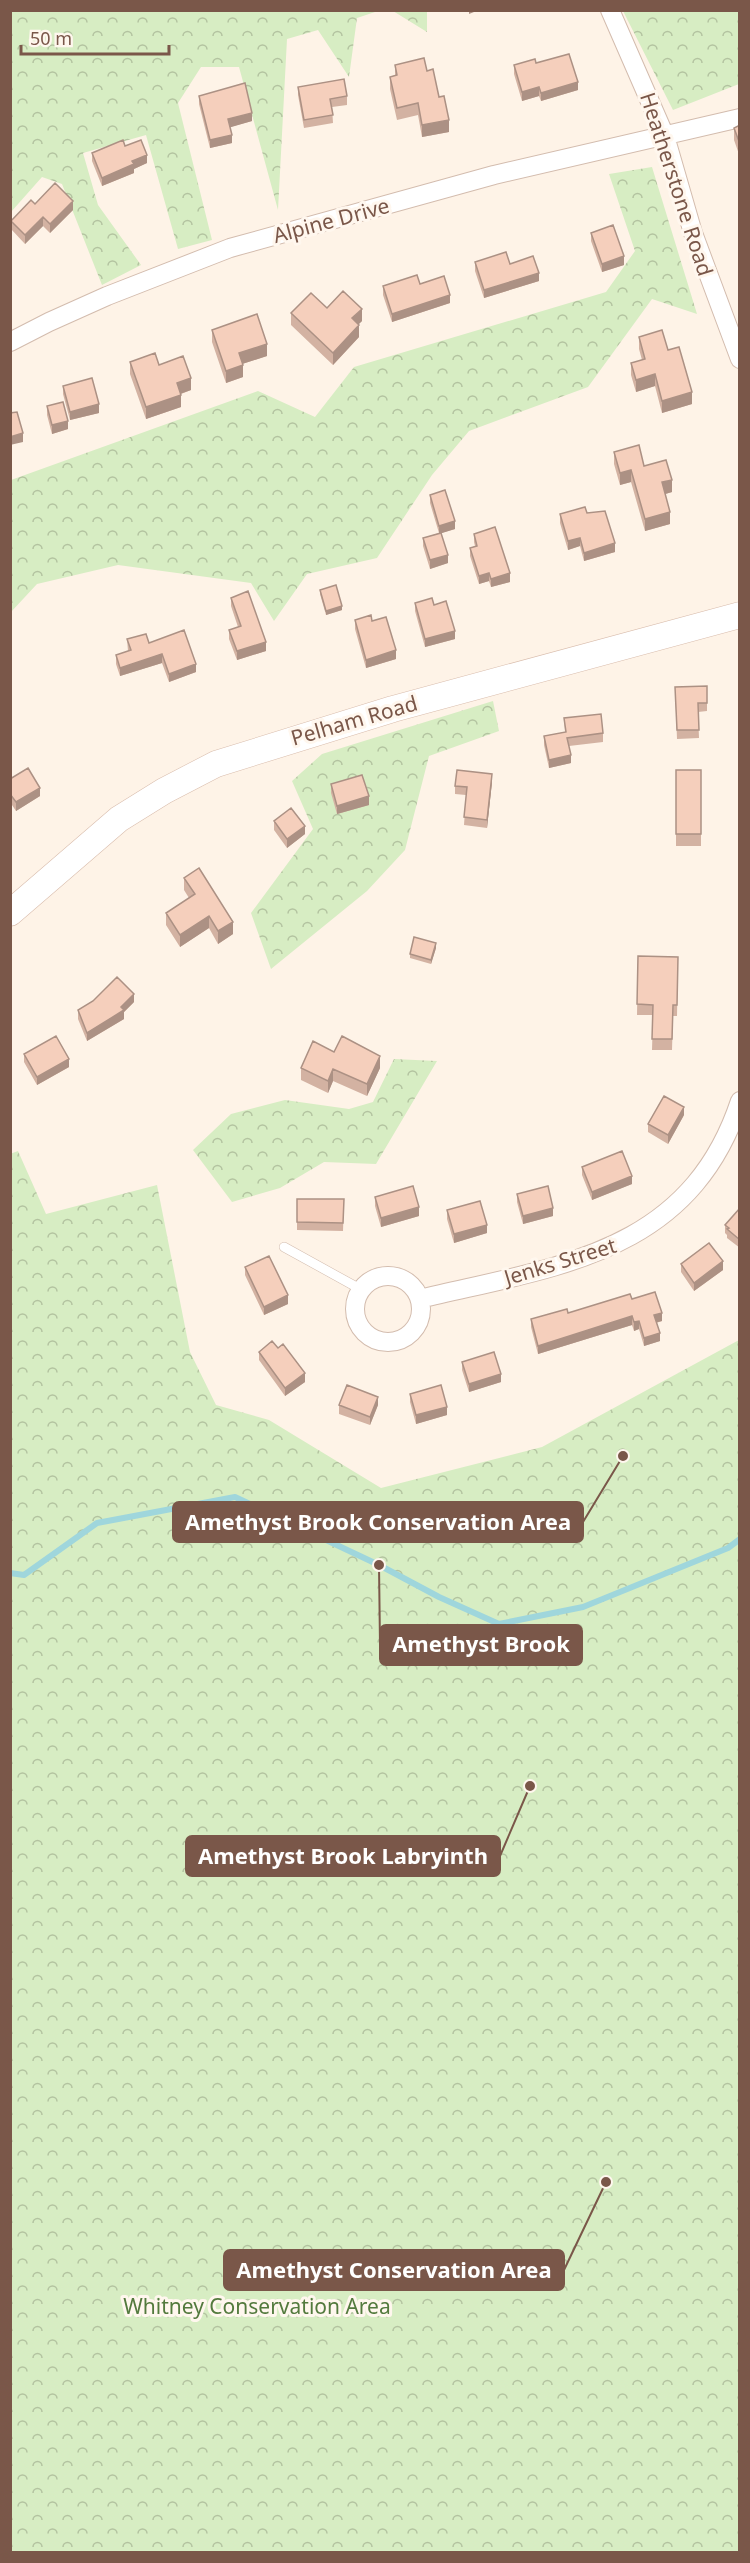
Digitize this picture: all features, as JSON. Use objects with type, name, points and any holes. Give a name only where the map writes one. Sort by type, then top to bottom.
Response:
[{"type":"main road","name":"Pelham Road","points":[[10,913],[119,819],[164,790],[216,764],[412,703],[740,615]]},
{"type":"street","name":"Heatherstone Road","points":[[610,10],[665,136],[693,233],[740,359]]},
{"type":"street","name":"Alpine Drive","points":[[10,342],[107,296],[230,248],[494,175],[740,118]]},
{"type":"street","name":"Jenks Street","points":[[420,1299],[558,1266],[604,1250],[643,1230],[675,1206],[699,1181],[723,1142],[740,1101]]},
{"type":"street","points":[[397,1277],[409,1283],[420,1299],[420,1317],[412,1332],[402,1338],[385,1341],[369,1335],[358,1321],[356,1308],[362,1290],[377,1278],[397,1277]]},
{"type":"lane","points":[[284,1247],[362,1290]]},
{"type":"green space","points":[[11,11],[378,11],[357,18],[349,77],[318,30],[287,39],[278,210],[239,67],[201,67],[178,103],[212,240],[178,249],[146,135],[83,153],[98,205],[141,265],[102,285],[62,184],[42,177],[11,212]]},
{"type":"green space","points":[[393,11],[427,11],[427,32]]},
{"type":"green space","points":[[623,11],[739,11],[739,84],[673,110]]},
{"type":"green space","points":[[652,167],[697,314],[652,299],[588,387],[469,431],[432,475],[377,558],[307,574],[274,621],[251,583],[118,565],[37,584],[11,612],[11,480],[258,391],[315,417],[354,367],[606,292],[635,251],[609,174]]},
{"type":"green space","points":[[493,701],[499,731],[429,756],[405,850],[367,891],[271,969],[251,913],[313,829],[292,781],[322,754]]},
{"type":"green space","points":[[394,1059],[437,1061],[376,1164],[324,1162],[280,1188],[232,1202],[193,1150],[231,1114],[285,1100],[349,1109],[373,1102]]},
{"type":"green space","name":"Whitney Conservation Area","points":[[18,1151],[46,1214],[157,1185],[190,1352],[216,1405],[269,1420],[381,1488],[542,1447],[739,1340],[739,2552],[11,2552],[10,1154]]},
{"type":"building","points":[[569,54],[578,82],[541,93],[539,87],[522,92],[514,65],[535,59],[536,63]]},
{"type":"building","points":[[424,58],[427,71],[433,69],[439,97],[444,96],[449,120],[422,125],[418,103],[397,108],[390,77],[397,75],[395,65]]},
{"type":"building","points":[[344,79],[347,96],[330,99],[333,115],[304,120],[298,87]]},
{"type":"building","points":[[245,83],[252,113],[228,119],[232,135],[210,140],[199,96]]},
{"type":"building","points":[[740,125],[740,144],[734,128]]},
{"type":"building","points":[[123,140],[125,146],[141,140],[147,155],[132,161],[134,164],[102,178],[92,153]]},
{"type":"building","points":[[55,183],[73,201],[50,224],[43,217],[25,235],[11,221],[31,200],[35,204]]},
{"type":"building","points":[[613,225],[624,256],[602,264],[591,233]]},
{"type":"building","points":[[506,252],[510,264],[533,256],[539,273],[484,290],[475,262]]},
{"type":"building","points":[[417,275],[420,284],[444,276],[450,295],[392,314],[383,286]]},
{"type":"building","points":[[343,291],[362,309],[352,318],[359,325],[333,353],[291,313],[311,293],[327,308]]},
{"type":"building","points":[[257,314],[267,344],[239,353],[243,365],[226,371],[212,330]]},
{"type":"building","points":[[662,330],[668,350],[679,347],[692,392],[662,401],[655,374],[636,380],[631,363],[645,359],[639,337]]},
{"type":"building","points":[[155,353],[159,365],[183,356],[191,378],[177,383],[181,395],[146,407],[130,362]]},
{"type":"building","points":[[92,378],[99,404],[70,412],[63,386]]},
{"type":"building","points":[[63,402],[68,421],[52,425],[47,406]]},
{"type":"building","points":[[17,412],[23,433],[10,437],[10,413]]},
{"type":"building","points":[[639,445],[644,466],[666,460],[672,480],[662,482],[670,512],[645,519],[631,470],[620,473],[614,452]]},
{"type":"building","points":[[445,490],[455,521],[439,526],[430,495]]},
{"type":"building","points":[[585,507],[587,513],[605,511],[615,543],[584,553],[580,538],[568,541],[560,514]]},
{"type":"building","points":[[495,527],[510,573],[491,579],[489,573],[479,576],[470,548],[477,546],[474,534]]},
{"type":"building","points":[[441,533],[448,555],[430,560],[423,538]]},
{"type":"building","points":[[336,585],[342,606],[326,611],[320,590]]},
{"type":"building","points":[[248,591],[266,642],[237,651],[229,630],[241,626],[231,598]]},
{"type":"building","points":[[432,598],[434,605],[446,601],[455,631],[425,639],[415,603]]},
{"type":"building","points":[[371,615],[372,621],[386,617],[396,650],[366,660],[355,620]]},
{"type":"building","points":[[184,630],[196,664],[169,674],[162,654],[120,668],[116,655],[131,650],[127,639],[146,634],[149,643]]},
{"type":"building","points":[[707,686],[707,703],[698,703],[699,730],[677,730],[675,687]]},
{"type":"building","points":[[601,714],[603,733],[567,738],[571,755],[549,760],[544,736],[566,732],[564,718]]},
{"type":"building","points":[[28,768],[40,788],[16,802],[10,794],[10,779]]},
{"type":"building","points":[[457,770],[492,774],[487,820],[464,817],[467,787],[455,786]]},
{"type":"building","points":[[676,770],[701,770],[701,834],[676,834]]},
{"type":"building","points":[[362,775],[369,796],[337,806],[331,784]]},
{"type":"building","points":[[291,808],[305,826],[287,839],[274,821]]},
{"type":"building","points":[[199,868],[233,922],[218,931],[209,916],[180,935],[166,913],[195,894],[184,878]]},
{"type":"building","points":[[414,937],[436,943],[431,960],[410,954]]},
{"type":"building","points":[[638,956],[678,957],[677,1005],[673,1005],[672,1039],[652,1039],[653,1005],[637,1004]]},
{"type":"building","points":[[117,977],[134,994],[121,1007],[124,1010],[87,1033],[78,1010],[93,1001]]},
{"type":"building","points":[[56,1036],[69,1059],[37,1077],[24,1054]]},
{"type":"building","points":[[342,1036],[380,1056],[367,1084],[333,1069],[328,1081],[301,1068],[313,1041],[334,1052]]},
{"type":"building","points":[[664,1096],[684,1107],[668,1135],[648,1124]]},
{"type":"building","points":[[622,1151],[632,1176],[592,1192],[582,1167]]},
{"type":"building","points":[[413,1186],[419,1207],[381,1218],[375,1197]]},
{"type":"building","points":[[548,1186],[553,1208],[523,1216],[517,1194]]},
{"type":"building","points":[[297,1199],[344,1199],[343,1223],[297,1222]]},
{"type":"building","points":[[480,1201],[487,1225],[454,1234],[447,1210]]},
{"type":"building","points":[[740,1208],[740,1240],[725,1225]]},
{"type":"building","points":[[709,1243],[723,1261],[694,1283],[681,1264]]},
{"type":"building","points":[[269,1256],[288,1295],[264,1307],[245,1267]]},
{"type":"building","points":[[655,1292],[662,1313],[654,1315],[660,1333],[644,1338],[639,1321],[634,1322],[632,1316],[538,1346],[531,1319],[567,1309],[568,1313],[630,1294],[632,1299]]},
{"type":"building","points":[[272,1341],[278,1348],[283,1344],[305,1373],[285,1388],[259,1352]]},
{"type":"building","points":[[494,1352],[501,1374],[469,1384],[462,1362]]},
{"type":"building","points":[[347,1385],[378,1397],[370,1417],[339,1405]]},
{"type":"building","points":[[441,1385],[447,1407],[416,1415],[410,1394]]},
{"type":"waterway","points":[[10,1573],[24,1575],[97,1523],[235,1497],[499,1624],[583,1607],[728,1548],[740,1539]]},
{"type":"place","name":"Amethyst Brook Conservation Area","points":[[623,1456]]},
{"type":"place","name":"Amethyst Brook","points":[[379,1565]]},
{"type":"place","name":"Amethyst Brook Labryinth","points":[[530,1786]]},
{"type":"place","name":"Amethyst Conservation Area","points":[[606,2182]]}]
